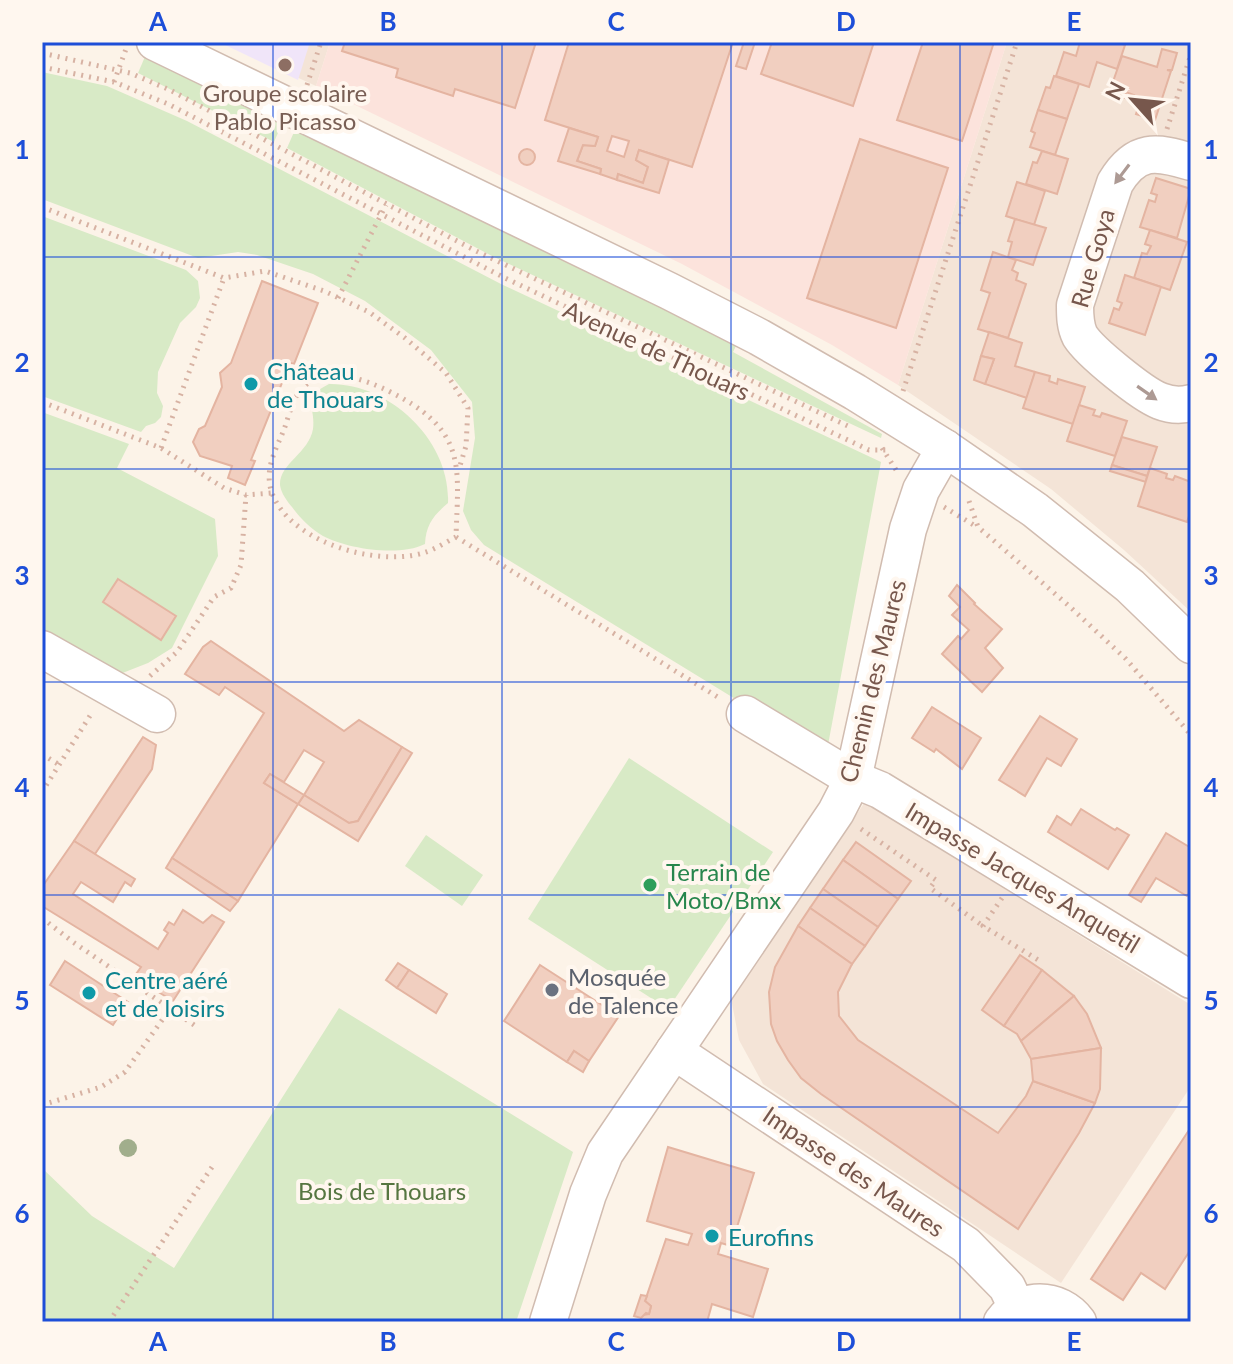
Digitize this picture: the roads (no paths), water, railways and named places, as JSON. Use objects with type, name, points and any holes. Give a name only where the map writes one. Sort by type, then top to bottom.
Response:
[{"type":"street","points":[[155,42],[257,89],[759,337],[855,392],[933,468],[1035,510],[1130,586],[1191,645]]},
{"type":"street","name":"Rue Goya","points":[[1176,157],[1137,158],[1124,168],[1115,183],[1075,305],[1075,320],[1079,334],[1089,347],[1148,395],[1173,405],[1191,403]]},
{"type":"street","name":"Chemin des Maures","points":[[548,1322],[588,1194],[605,1153],[836,812],[853,779],[908,529],[933,468]]},
{"type":"street","points":[[42,649],[157,714]]},
{"type":"street","name":"Impasse Jacques Anquetil","points":[[745,714],[853,779],[880,790],[1191,980]]},
{"type":"street","name":"Impasse des Maures","points":[[674,1051],[966,1245],[1007,1287],[1010,1315],[1031,1302],[1046,1302],[1060,1306],[1078,1322]]},
{"type":"place","name":"Groupe scolaire Pablo Picasso","points":[[285,65]]},
{"type":"place","name":"Château de Thouars","points":[[251,384]]},
{"type":"place","name":"Terrain de Moto/Bmx","points":[[650,885]]},
{"type":"place","name":"Mosquée de Talence","points":[[552,990]]},
{"type":"place","name":"Centre aéré et de loisirs","points":[[89,993]]},
{"type":"place","name":"Eurofins","points":[[712,1236]]},
{"type":"park label","name":"Bois de Thouars","points":[[382,1190]]}]
